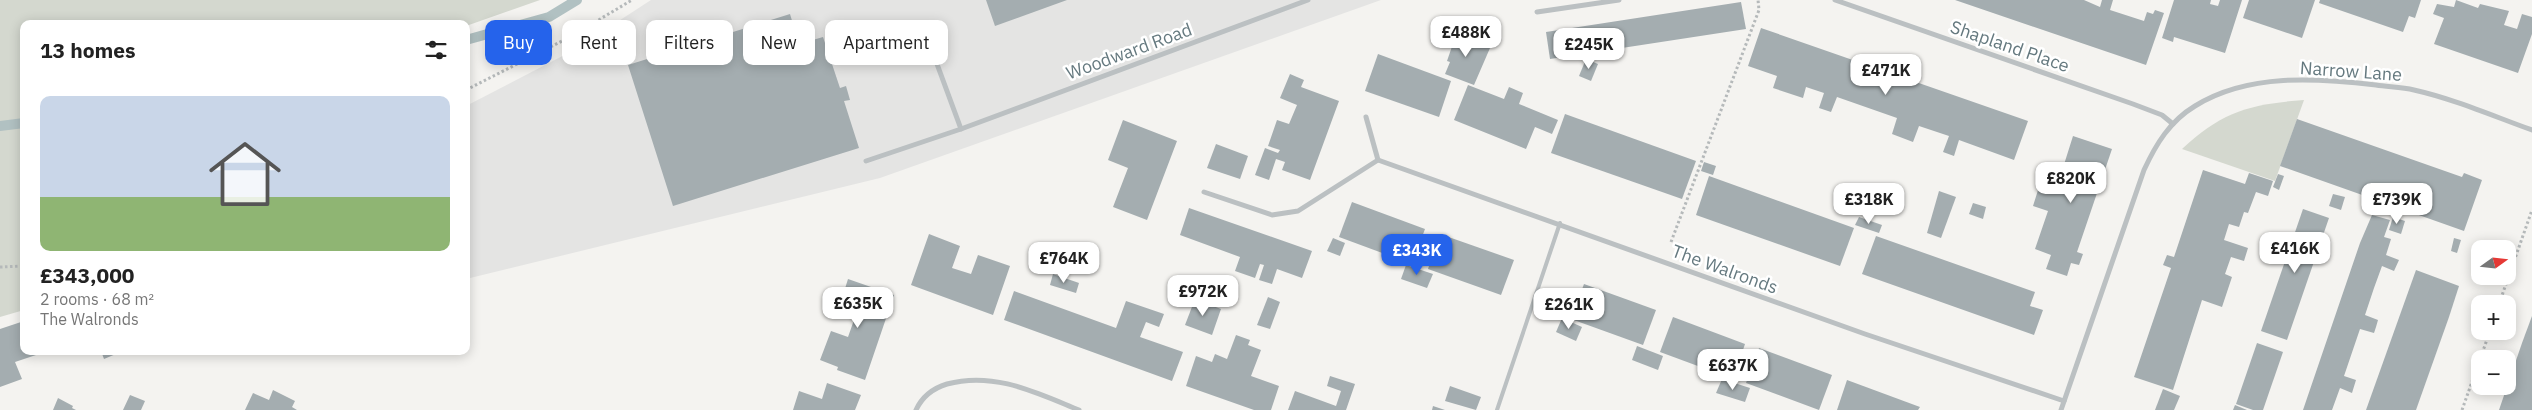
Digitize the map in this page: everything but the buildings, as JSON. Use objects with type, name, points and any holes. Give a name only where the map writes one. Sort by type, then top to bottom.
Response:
[{"type":"street","name":"Woodward Road","points":[[866,161],[961,129],[1308,0]]},
{"type":"street","points":[[1537,12],[1619,0]]},
{"type":"street","name":"Shapland Place","points":[[1835,0],[2133,104],[2162,115],[2173,124]]},
{"type":"street","points":[[937,65],[961,129]]},
{"type":"street","name":"Narrow Lane","points":[[2173,124],[2194,106],[2217,94],[2251,85],[2303,79],[2414,90],[2532,130]]},
{"type":"street","points":[[1204,192],[1272,215],[1298,211],[1378,160],[1366,117]]},
{"type":"street","points":[[2061,410],[2144,170],[2156,143],[2173,124]]},
{"type":"street","name":"The Walronds","points":[[1378,160],[1560,223],[1865,334],[2064,401]]},
{"type":"street","points":[[916,410],[919,403],[936,388],[972,380],[988,380],[1020,387],[1079,410]]},
{"type":"lane","points":[[1497,410],[1560,223]]},
{"type":"path","points":[[470,88],[570,37],[632,0]]},
{"type":"path","points":[[1664,261],[1759,10],[1758,0]]},
{"type":"path","points":[[2502,295],[2532,210]]},
{"type":"path","points":[[0,267],[20,266]]},
{"type":"path","points":[[2462,410],[2487,340]]},
{"type":"shaded area","points":[[0,0],[540,0],[470,25],[470,20],[20,20],[20,311],[0,317]]},
{"type":"shaded area","points":[[651,0],[1381,0],[880,178],[470,278],[470,104],[545,65],[552,65],[552,61],[562,56],[562,65],[636,65],[636,20],[620,20]]},
{"type":"shaded area","points":[[2304,100],[2275,181],[2182,149],[2210,126],[2238,112],[2268,104]]},
{"type":"waterway","points":[[470,39],[549,17],[577,0]]},
{"type":"waterway","points":[[0,126],[20,124]]}]
